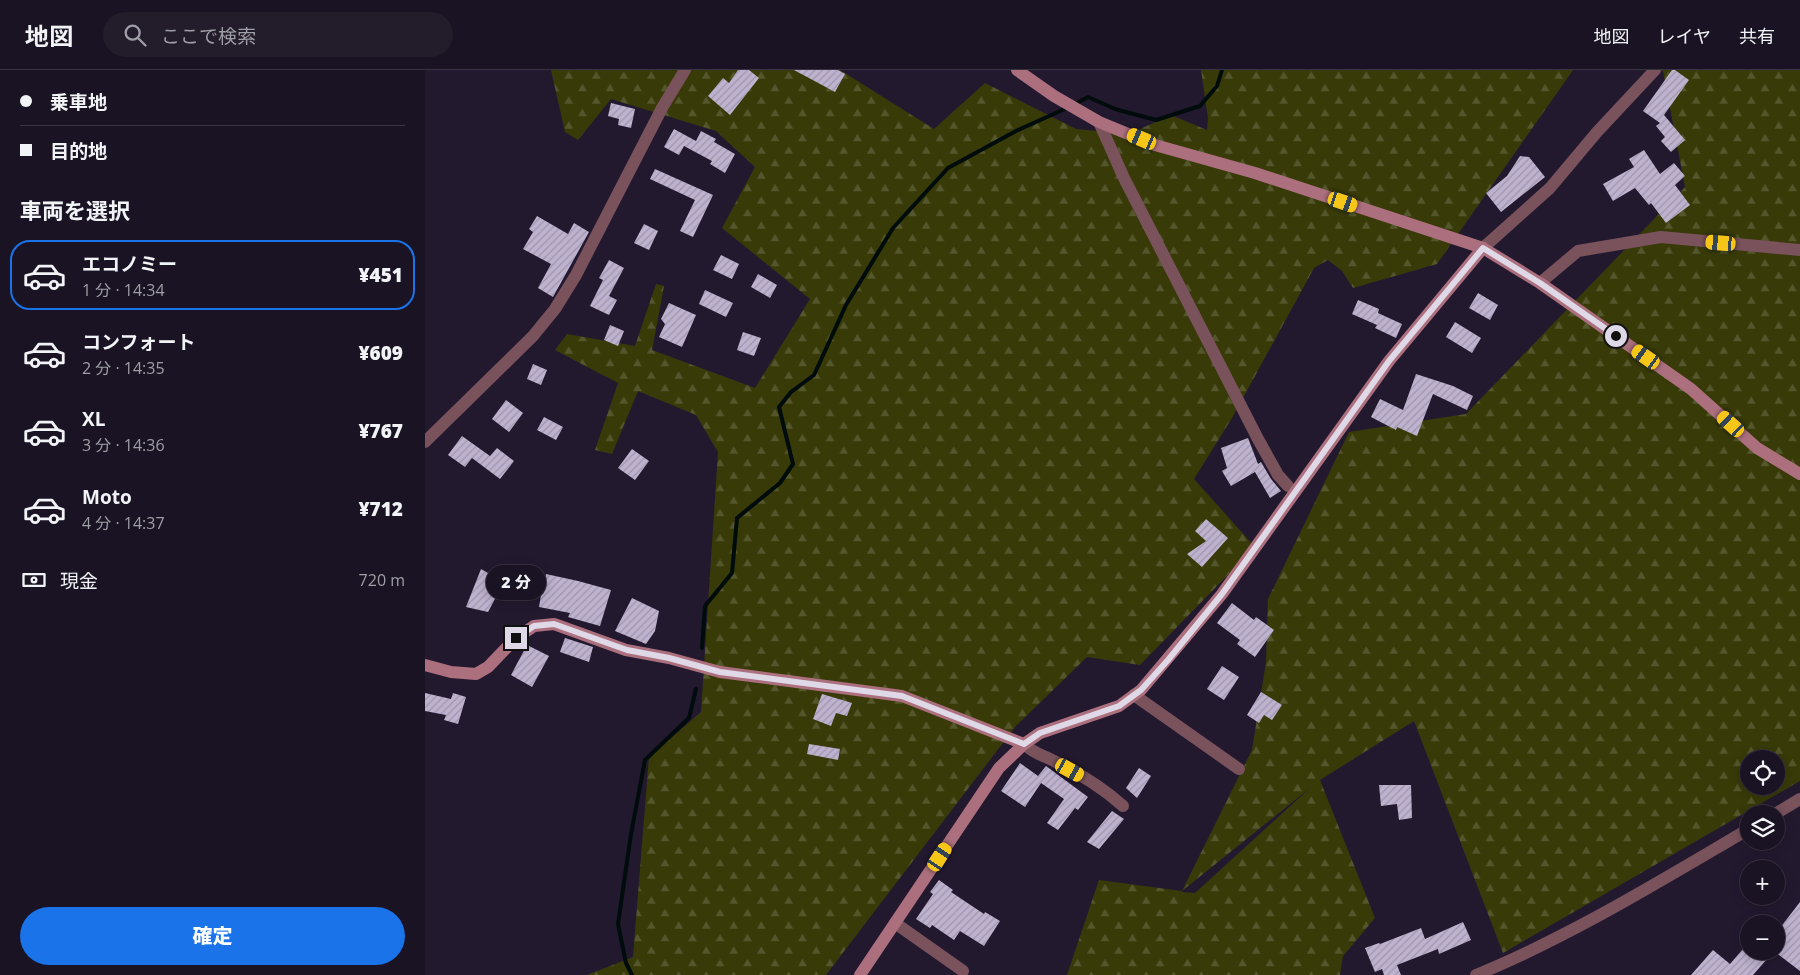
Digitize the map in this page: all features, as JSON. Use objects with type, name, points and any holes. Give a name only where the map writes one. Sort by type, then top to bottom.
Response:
[{"type":"street","points":[[425,442],[533,336],[555,309],[576,275],[662,108],[685,70]]},
{"type":"street","points":[[1017,70],[1054,96],[1099,122],[1155,145],[1255,173],[1483,248],[1540,283],[1691,389],[1757,448],[1800,474]]},
{"type":"street","points":[[860,975],[999,768],[1024,744],[1040,733],[1119,706],[1141,690],[1222,594],[1389,361],[1483,248],[1550,188],[1597,132],[1655,70]]},
{"type":"street","points":[[1099,122],[1129,187],[1258,439],[1278,475],[1288,486]]},
{"type":"street","points":[[1540,283],[1578,251],[1661,237],[1800,250]]},
{"type":"street","points":[[425,665],[451,672],[476,674],[488,667],[516,638],[534,626],[554,624],[627,650],[669,658],[720,672],[902,696],[1024,744],[1034,754],[1053,760],[1104,789],[1123,806]]},
{"type":"street","points":[[1134,695],[1239,769]]},
{"type":"street","points":[[1785,808],[1800,799]]},
{"type":"street","points":[[1476,975],[1593,920],[1740,834]]},
{"type":"street","points":[[895,924],[963,971]]},
{"type":"green space","points":[[551,70],[840,70],[934,129],[985,83],[1076,129],[1129,134],[1171,115],[1207,130],[1208,118],[1201,70],[1573,70],[1437,264],[1353,288],[1342,271],[1328,260],[1314,268],[1232,418],[1194,479],[1255,547],[1140,665],[1087,657],[1015,727],[826,975],[587,975],[633,957],[649,757],[701,712],[718,452],[696,415],[638,391],[612,454],[595,450],[618,383],[555,350],[567,334],[635,346],[656,284],[664,286],[652,350],[755,388],[810,299],[722,228],[755,167],[716,131],[611,99],[578,140],[565,132]]},
{"type":"green space","points":[[1657,70],[1800,70],[1800,781],[1785,790],[1785,750],[1740,750],[1740,795],[1776,795],[1759,805],[1740,805],[1740,816],[1503,953],[1414,721],[1320,780],[1375,918],[1343,956],[1340,975],[1067,975],[1099,880],[1182,891],[1252,750],[1266,662],[1268,599],[1349,432],[1466,414],[1685,187],[1663,71]],"holes":[[[1310,788],[1195,893],[1182,892],[1182,891]]]},
{"type":"building","points":[[738,70],[749,70],[759,78],[730,115],[708,96],[723,78],[729,83]]},
{"type":"building","points":[[794,70],[838,70],[845,74],[835,92]]},
{"type":"building","points":[[1672,70],[1675,70],[1689,80],[1664,115],[1685,140],[1671,152],[1661,141],[1665,137],[1656,126],[1660,123],[1643,111]]},
{"type":"building","points":[[611,103],[635,109],[631,128],[618,125],[619,119],[608,116]]},
{"type":"building","points":[[674,129],[696,141],[701,131],[716,139],[714,142],[735,154],[725,173],[710,164],[712,161],[684,146],[679,155],[664,147]]},
{"type":"building","points":[[1644,150],[1660,174],[1674,163],[1685,176],[1675,185],[1690,205],[1666,223],[1651,203],[1649,205],[1635,188],[1613,201],[1603,184],[1634,167],[1629,159]]},
{"type":"building","points":[[1520,156],[1529,157],[1545,177],[1501,212],[1486,193],[1507,176]]},
{"type":"building","points":[[655,169],[713,195],[693,237],[680,231],[695,200],[650,179]]},
{"type":"building","points":[[537,216],[568,234],[574,223],[589,232],[553,297],[538,288],[551,264],[523,249],[533,232],[529,229]]},
{"type":"building","points":[[644,224],[658,231],[649,250],[634,243]]},
{"type":"building","points":[[721,255],[739,264],[732,279],[713,270]]},
{"type":"building","points":[[609,260],[624,268],[609,296],[617,300],[609,315],[590,306],[603,280],[599,278]]},
{"type":"building","points":[[758,274],[777,285],[770,298],[751,287]]},
{"type":"building","points":[[705,290],[733,303],[726,317],[699,304]]},
{"type":"building","points":[[1478,293],[1498,305],[1490,320],[1469,308]]},
{"type":"building","points":[[1358,300],[1379,309],[1378,313],[1402,324],[1396,338],[1375,328],[1377,325],[1352,314]]},
{"type":"building","points":[[669,303],[696,315],[682,347],[659,337],[665,324],[661,319]]},
{"type":"building","points":[[1455,322],[1481,338],[1472,353],[1446,337]]},
{"type":"building","points":[[610,325],[624,331],[618,346],[604,340]]},
{"type":"building","points":[[743,332],[761,338],[754,356],[737,350]]},
{"type":"building","points":[[533,364],[547,370],[541,385],[527,379]]},
{"type":"building","points":[[1416,374],[1453,386],[1473,396],[1467,410],[1433,394],[1417,436],[1397,427],[1396,430],[1371,417],[1380,399],[1403,410]]},
{"type":"building","points":[[506,400],[523,413],[509,432],[492,419]]},
{"type":"building","points":[[544,417],[563,427],[556,440],[537,430]]},
{"type":"building","points":[[462,436],[490,456],[497,448],[514,461],[500,479],[472,458],[465,467],[448,455]]},
{"type":"building","points":[[1248,438],[1258,464],[1261,462],[1281,491],[1270,498],[1255,472],[1231,486],[1222,471],[1227,468],[1221,448]]},
{"type":"building","points":[[632,449],[649,461],[635,480],[618,468]]},
{"type":"building","points":[[1206,519],[1228,538],[1202,567],[1187,554],[1206,541],[1195,531]]},
{"type":"building","points":[[481,569],[504,582],[488,612],[466,607]]},
{"type":"building","points":[[511,572],[545,579],[546,574],[611,590],[600,626],[568,617],[570,613],[539,607],[541,595],[507,589]]},
{"type":"building","points":[[632,598],[659,611],[655,631],[646,644],[615,631]]},
{"type":"building","points":[[1232,603],[1254,620],[1256,617],[1274,630],[1255,657],[1237,644],[1240,640],[1217,623]]},
{"type":"building","points":[[565,638],[593,647],[589,662],[560,652]]},
{"type":"building","points":[[527,645],[549,656],[532,687],[511,675]]},
{"type":"building","points":[[1222,666],[1239,677],[1224,700],[1207,689]]},
{"type":"building","points":[[1261,692],[1282,705],[1272,720],[1264,715],[1259,723],[1247,715]]},
{"type":"building","points":[[425,693],[451,699],[453,693],[466,697],[458,724],[444,720],[446,715],[425,711]]},
{"type":"building","points":[[822,694],[852,703],[847,716],[836,713],[831,726],[813,719]]},
{"type":"building","points":[[809,744],[840,749],[838,760],[807,754]]},
{"type":"building","points":[[1020,763],[1038,776],[1046,766],[1088,797],[1078,810],[1075,808],[1058,830],[1047,823],[1064,799],[1041,783],[1025,807],[1001,791]]},
{"type":"building","points":[[1139,768],[1151,776],[1137,798],[1126,788]]},
{"type":"building","points":[[1379,785],[1411,785],[1412,818],[1399,820],[1397,804],[1381,806]]},
{"type":"building","points":[[1112,811],[1124,819],[1099,849],[1087,842]]},
{"type":"building","points":[[939,880],[953,890],[951,892],[984,914],[985,912],[1000,921],[984,946],[960,931],[954,940],[932,925],[930,928],[916,919],[933,894],[930,892]]},
{"type":"building","points":[[1800,902],[1800,971],[1785,960],[1785,921]]},
{"type":"building","points":[[1463,922],[1471,940],[1439,954],[1438,949],[1397,965],[1401,975],[1384,975],[1382,969],[1375,972],[1365,948],[1421,928],[1425,939]]},
{"type":"building","points":[[1713,950],[1730,964],[1740,952],[1740,960],[1766,960],[1753,975],[1691,975]]},
{"type":"waterway","points":[[1073,105],[1088,97],[1115,109],[1156,120],[1200,106],[1217,86],[1222,70]]},
{"type":"waterway","points":[[702,648],[705,606],[732,573],[737,518],[780,483],[793,464],[779,407],[791,392],[814,375],[846,305],[893,228],[948,168],[1016,131],[1067,108]]},
{"type":"waterway","points":[[632,975],[626,963],[618,924],[631,834],[645,760],[689,718],[696,689]]},
{"type":"route","points":[[516,638],[534,626],[554,624],[627,650],[669,658],[720,672],[793,680],[902,696],[1024,744],[1040,733],[1119,706],[1141,690],[1222,594],[1389,361],[1483,248],[1540,283],[1616,336]]}]
